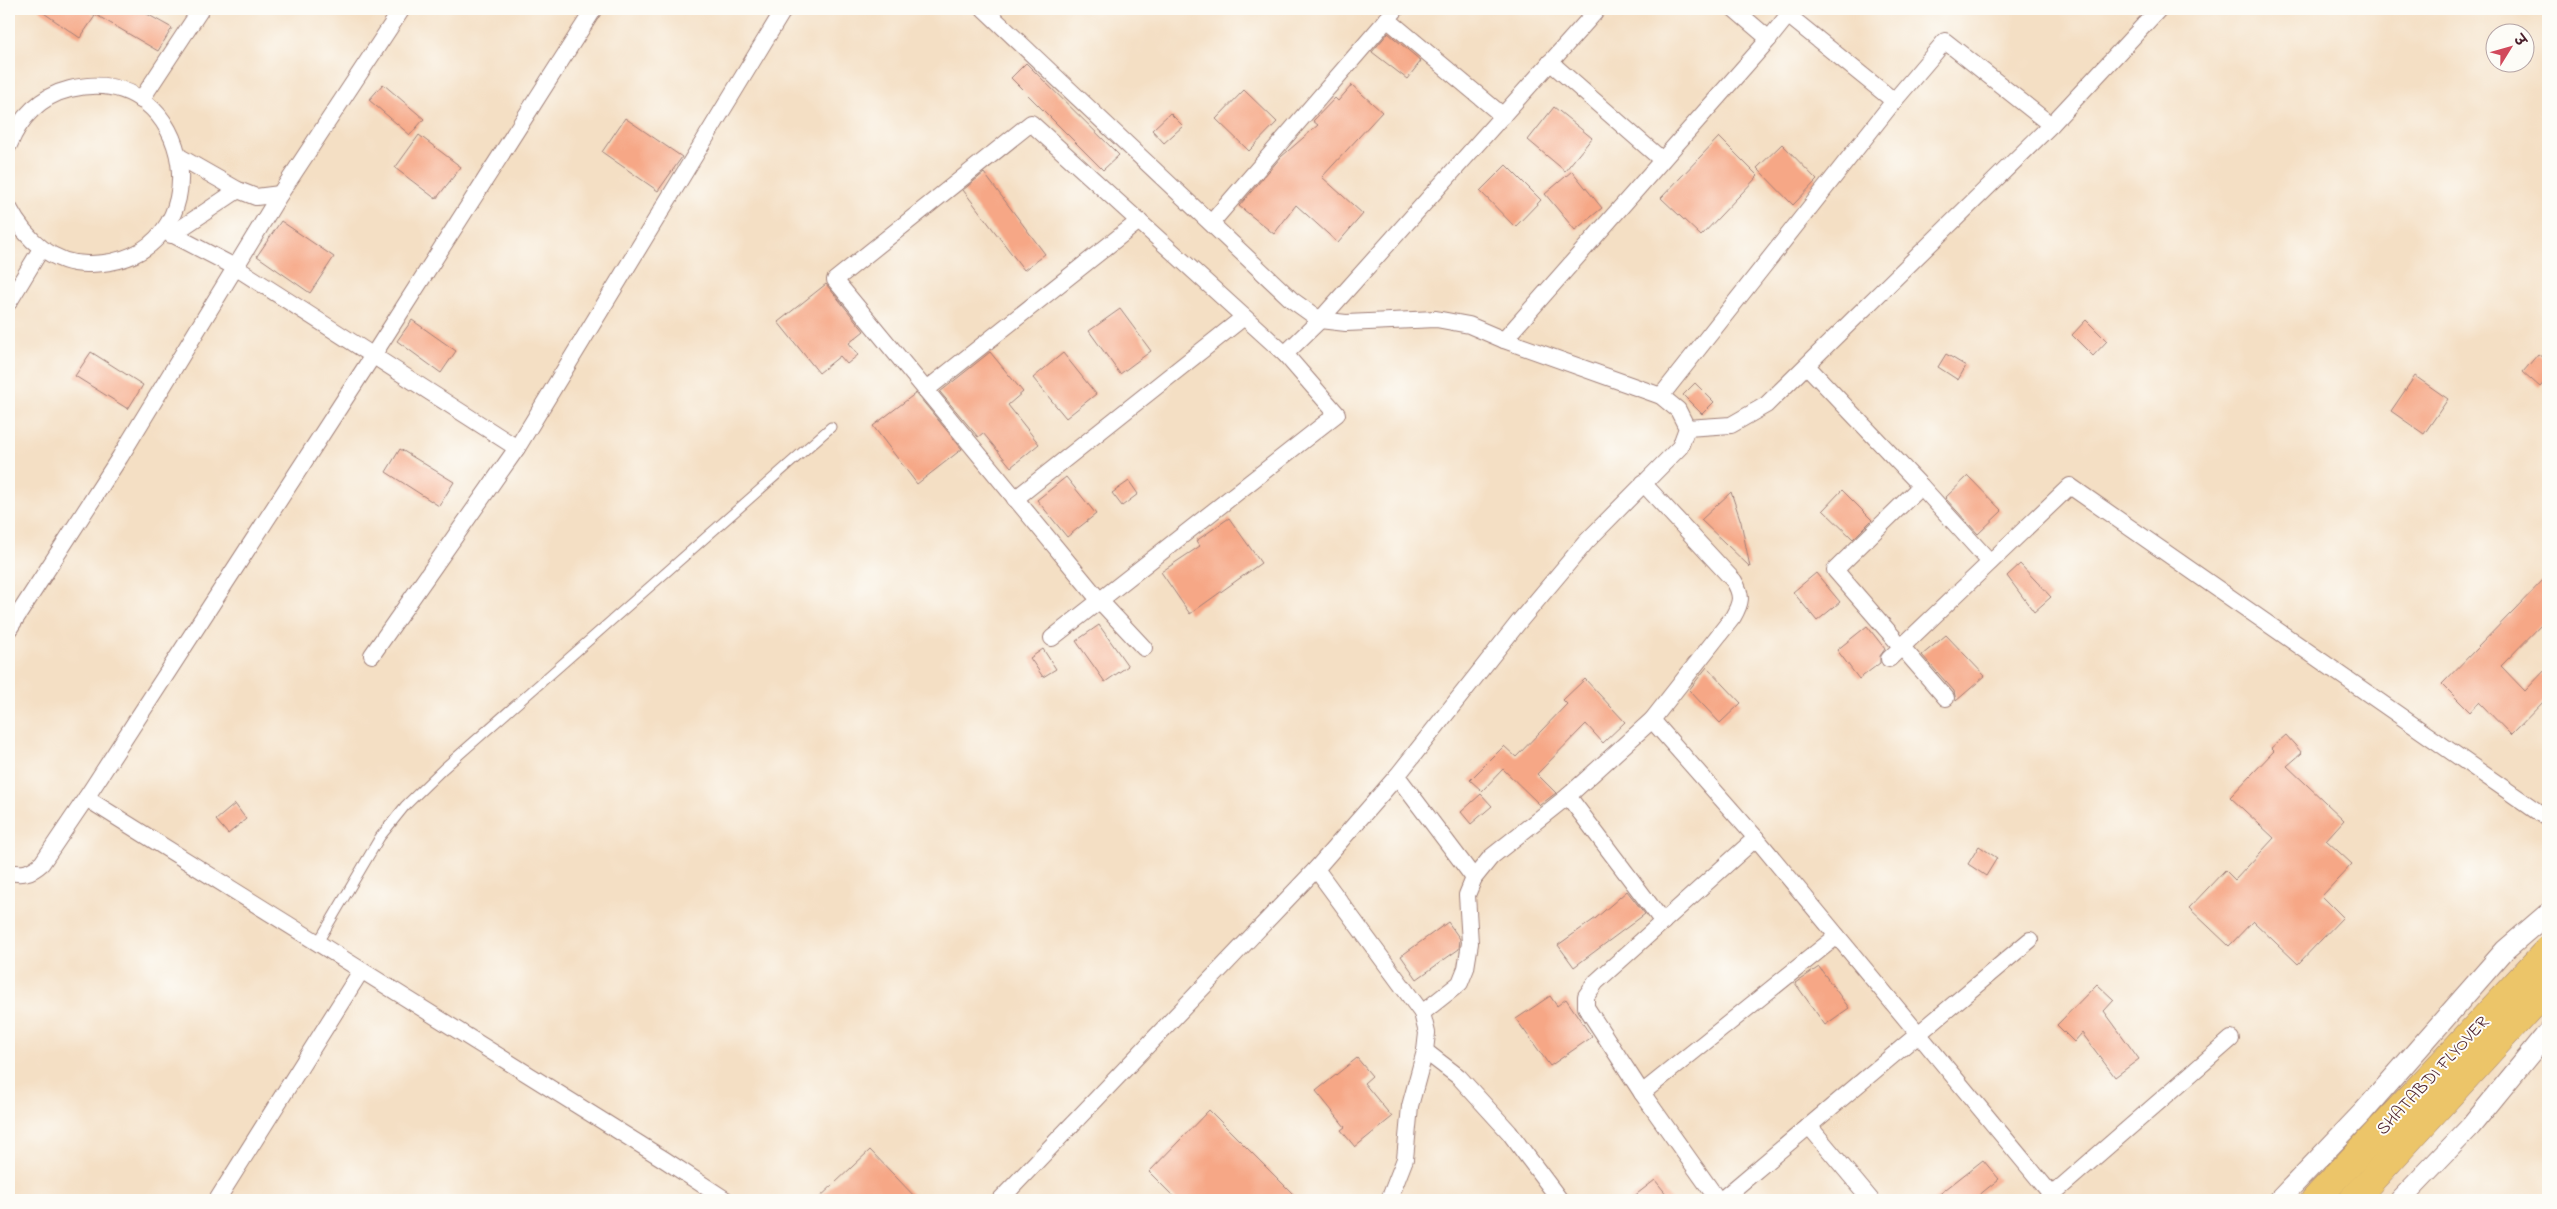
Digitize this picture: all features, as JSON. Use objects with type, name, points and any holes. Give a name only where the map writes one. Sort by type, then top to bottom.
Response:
[{"type":"highway","name":"SHATABDI FLYOVER","points":[[2315,1200],[2548,950]]},
{"type":"highway","name":"SHATABDI FLYOVER","points":[[2353,1200],[2548,987]]},
{"type":"street","points":[[141,100],[201,9]]},
{"type":"street","points":[[9,629],[120,457],[280,194],[402,9]]},
{"type":"street","points":[[9,872],[20,874],[33,872],[42,863],[372,357],[594,9]]},
{"type":"street","points":[[372,655],[517,448],[784,9]]},
{"type":"street","points":[[984,9],[1212,222],[1292,300],[1320,320],[1346,323],[1436,318],[1469,325],[1504,340],[1661,396],[1678,410],[1687,428],[1680,447],[1586,542],[1518,623],[1397,776],[1316,869],[1000,1200]]},
{"type":"street","points":[[1284,354],[1320,320],[1598,9]]},
{"type":"street","points":[[1734,9],[1769,39]]},
{"type":"street","points":[[1687,428],[1731,425],[1749,417],[1766,406],[2051,125],[2159,9]]},
{"type":"street","points":[[1504,340],[1791,12],[1894,101]]},
{"type":"street","points":[[1212,222],[1392,14],[1503,116]]},
{"type":"street","points":[[1661,396],[1894,101],[1945,41],[2051,125]]},
{"type":"street","points":[[1550,62],[1662,160]]},
{"type":"street","points":[[11,134],[27,113],[43,100],[68,89],[82,86],[102,86],[123,91],[141,100],[159,115],[172,135],[180,157],[182,182],[176,208],[167,232]]},
{"type":"street","points":[[1052,638],[1100,600],[1337,414],[1284,354],[1032,123],[834,280],[1100,600],[1144,648]]},
{"type":"street","points":[[180,157],[238,190],[256,197],[280,194]]},
{"type":"street","points":[[9,208],[16,234],[41,249],[61,259],[76,263],[106,264],[128,258],[167,232],[238,190]]},
{"type":"street","points":[[926,390],[1139,221]]},
{"type":"street","points":[[167,232],[235,267],[372,357],[517,448]]},
{"type":"street","points":[[9,302],[41,249]]},
{"type":"street","points":[[1016,499],[1244,317]]},
{"type":"street","points":[[1807,366],[1990,562]]},
{"type":"street","points":[[1422,1012],[1460,983],[1466,968],[1470,943],[1467,895],[1474,878],[1491,858],[1568,796],[1652,720],[1733,617],[1741,603],[1740,591],[1734,581],[1643,483]]},
{"type":"street","points":[[1921,486],[1835,570],[1946,698]]},
{"type":"street","points":[[1889,658],[2070,486],[2548,819]]},
{"type":"street","points":[[1652,720],[1756,838],[2051,1199],[2231,1038]]},
{"type":"street","points":[[1397,776],[1474,878]]},
{"type":"street","points":[[1568,796],[1662,922]]},
{"type":"street","points":[[86,798],[726,1200]]},
{"type":"street","points":[[1756,838],[1596,982],[1586,996],[1586,1007],[1642,1093],[1720,1200],[2030,940]]},
{"type":"street","points":[[1316,869],[1422,1012],[1427,1033],[1425,1051],[1410,1106],[1405,1159],[1389,1200]]},
{"type":"street","points":[[2279,1200],[2363,1112],[2505,950],[2548,913]]},
{"type":"street","points":[[1642,1093],[1837,936]]},
{"type":"street","points":[[217,1200],[361,971]]},
{"type":"street","points":[[2400,1200],[2471,1126],[2548,1032]]},
{"type":"street","points":[[1425,1051],[1458,1077],[1509,1132],[1560,1200]]},
{"type":"street","points":[[1809,1126],[1871,1200]]},
{"type":"lane","points":[[317,944],[380,837],[406,806],[443,769],[832,426]]},
{"type":"building","points":[[38,9],[85,9],[95,16],[80,38]]},
{"type":"building","points":[[86,9],[138,9],[172,28],[158,51]]},
{"type":"building","points":[[1388,33],[1421,61],[1407,79],[1372,52]]},
{"type":"building","points":[[1026,63],[1119,155],[1103,170],[1011,78]]},
{"type":"building","points":[[383,84],[424,119],[410,135],[369,100]]},
{"type":"building","points":[[1352,85],[1382,112],[1322,177],[1363,214],[1338,243],[1296,205],[1274,234],[1239,206],[1281,157],[1318,125],[1313,121],[1335,98],[1338,101]]},
{"type":"building","points":[[1244,90],[1277,122],[1249,151],[1216,119]]},
{"type":"building","points":[[1554,107],[1592,138],[1565,171],[1528,140]]},
{"type":"building","points":[[1170,113],[1183,126],[1164,143],[1152,130]]},
{"type":"building","points":[[625,118],[682,157],[658,191],[602,152]]},
{"type":"building","points":[[419,135],[461,167],[436,199],[395,168]]},
{"type":"building","points":[[1719,137],[1758,176],[1701,236],[1661,198]]},
{"type":"building","points":[[1782,144],[1817,180],[1793,205],[1757,168]]},
{"type":"building","points":[[1506,165],[1541,200],[1515,227],[1480,191]]},
{"type":"building","points":[[1572,171],[1602,208],[1575,230],[1545,194]]},
{"type":"building","points":[[984,173],[1045,254],[1024,270],[963,190]]},
{"type":"building","points":[[281,221],[334,257],[310,293],[257,256]]},
{"type":"building","points":[[826,284],[864,331],[849,343],[858,355],[847,364],[840,356],[819,373],[778,322]]},
{"type":"building","points":[[1120,309],[1151,351],[1120,374],[1089,331]]},
{"type":"building","points":[[412,320],[456,351],[441,373],[397,341]]},
{"type":"building","points":[[2086,320],[2107,341],[2093,356],[2072,335]]},
{"type":"building","points":[[91,352],[143,385],[128,409],[75,376]]},
{"type":"building","points":[[990,352],[1023,392],[1008,405],[1039,444],[1011,467],[983,433],[978,437],[940,392]]},
{"type":"building","points":[[1063,353],[1096,394],[1066,418],[1033,378]]},
{"type":"building","points":[[1946,354],[1966,366],[1958,380],[1938,367]]},
{"type":"building","points":[[2538,354],[2548,362],[2548,378],[2540,387],[2523,372]]},
{"type":"building","points":[[2415,376],[2448,399],[2424,434],[2391,411]]},
{"type":"building","points":[[1695,383],[1714,402],[1702,414],[1683,395]]},
{"type":"building","points":[[916,393],[962,449],[917,484],[873,426]]},
{"type":"building","points":[[400,449],[454,482],[439,506],[386,472]]},
{"type":"building","points":[[1968,476],[2002,511],[1978,534],[1945,498]]},
{"type":"building","points":[[1066,477],[1096,514],[1067,537],[1037,500]]},
{"type":"building","points":[[1129,481],[1138,494],[1122,506],[1112,493]]},
{"type":"building","points":[[1842,490],[1872,520],[1853,539],[1823,510]]},
{"type":"building","points":[[1731,492],[1741,522],[1750,567],[1701,520]]},
{"type":"building","points":[[1229,518],[1261,563],[1190,614],[1161,572],[1200,546],[1196,541]]},
{"type":"building","points":[[2020,564],[2051,597],[2034,612],[2007,576]]},
{"type":"building","points":[[1816,573],[1840,602],[1817,621],[1793,592]]},
{"type":"building","points":[[2548,575],[2548,618],[2501,666],[2525,691],[2548,667],[2548,697],[2511,735],[2479,702],[2470,712],[2442,684]]},
{"type":"building","points":[[1099,625],[1128,666],[1105,682],[1076,641]]},
{"type":"building","points":[[1867,626],[1885,649],[1880,656],[1880,663],[1859,679],[1837,650]]},
{"type":"building","points":[[1946,635],[1985,676],[1956,701],[1954,691],[1922,655]]},
{"type":"building","points":[[1043,649],[1056,669],[1043,677],[1030,658]]},
{"type":"building","points":[[1707,667],[1741,703],[1720,723],[1689,690]]},
{"type":"building","points":[[1585,679],[1625,722],[1603,743],[1586,724],[1537,774],[1556,793],[1540,805],[1503,769],[1482,791],[1470,780],[1504,746],[1516,757],[1567,704],[1563,700]]},
{"type":"building","points":[[2286,735],[2302,753],[2287,766],[2344,820],[2326,840],[2352,864],[2322,896],[2343,917],[2298,964],[2253,921],[2229,946],[2189,908],[2225,870],[2235,880],[2274,838],[2230,797],[2274,751],[2271,748]]},
{"type":"building","points":[[1481,794],[1492,806],[1471,824],[1461,812]]},
{"type":"building","points":[[235,804],[246,819],[228,834],[216,820]]},
{"type":"building","points":[[1979,846],[1997,858],[1986,876],[1968,864]]},
{"type":"building","points":[[1627,891],[1645,914],[1574,967],[1558,945],[1596,918]]},
{"type":"building","points":[[1448,922],[1460,939],[1459,949],[1417,979],[1401,956]]},
{"type":"building","points":[[1819,967],[1849,1008],[1825,1025],[1795,983]]},
{"type":"building","points":[[2097,984],[2114,1000],[2104,1011],[2139,1059],[2115,1077],[2082,1033],[2074,1042],[2057,1025]]},
{"type":"building","points":[[1550,996],[1557,1006],[1566,999],[1592,1037],[1550,1066],[1516,1019]]},
{"type":"building","points":[[1357,1058],[1372,1076],[1364,1083],[1392,1117],[1355,1147],[1341,1130],[1345,1127],[1316,1091]]},
{"type":"building","points":[[1209,1110],[1299,1200],[1177,1200],[1149,1172]]},
{"type":"building","points":[[870,1150],[918,1200],[817,1200]]},
{"type":"building","points":[[1983,1160],[1999,1179],[1973,1200],[1932,1200]]},
{"type":"building","points":[[1655,1180],[1671,1200],[1629,1200]]}]
